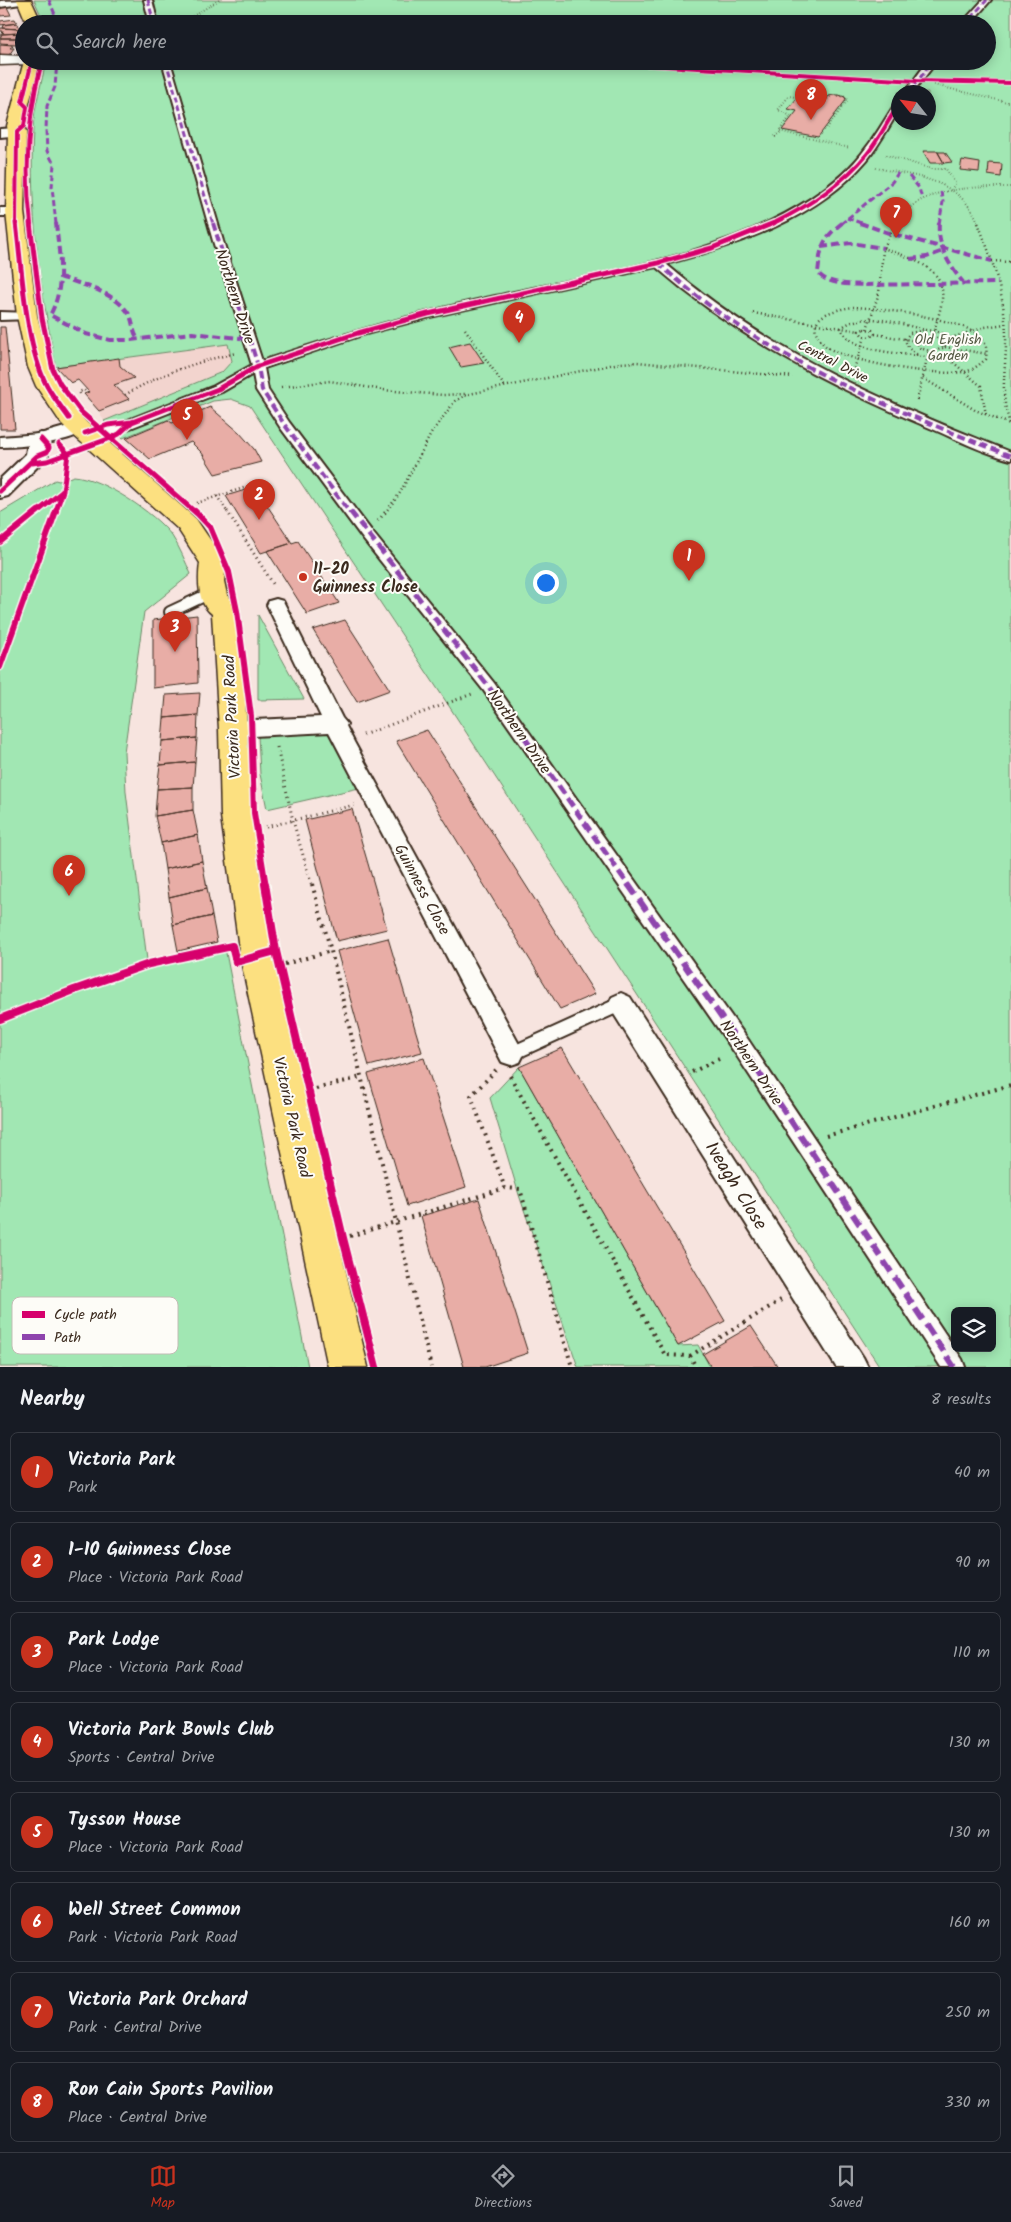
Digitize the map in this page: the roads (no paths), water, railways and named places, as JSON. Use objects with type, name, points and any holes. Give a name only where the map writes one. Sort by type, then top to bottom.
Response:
[{"type":"main road","points":[[24,0],[31,15]]},
{"type":"main road","points":[[0,60],[15,61]]},
{"type":"main road","name":"Victoria Park Road","points":[[30,70],[16,126],[9,132],[8,212],[27,316],[39,367],[47,386],[69,418],[187,524],[212,563],[211,581],[214,595],[218,605],[225,610],[233,728],[236,816],[268,961],[320,1234],[348,1367]]},
{"type":"street","points":[[0,4],[24,0]]},
{"type":"street","points":[[148,0],[152,15]]},
{"type":"street","points":[[973,15],[987,0]]},
{"type":"street","name":"Northern Drive","points":[[169,70],[218,241],[258,366],[262,390],[284,424],[368,536],[489,687],[742,1047],[954,1367]]},
{"type":"street","points":[[915,85],[926,70]]},
{"type":"street","points":[[0,442],[85,433],[218,389],[258,366],[388,324],[658,263],[715,247],[770,225],[803,206],[858,165],[891,116]]},
{"type":"street","name":"Central Drive","points":[[658,263],[706,304],[792,357],[915,418],[1011,456]]},
{"type":"street","points":[[0,316],[27,316]]},
{"type":"street","points":[[0,491],[38,456],[37,448],[41,439]]},
{"type":"street","name":"Guinness Close","points":[[276,605],[507,1058]]},
{"type":"street","points":[[233,728],[274,726],[341,733]]},
{"type":"street","name":"Iveagh Close","points":[[621,1004],[854,1367]]},
{"type":"lane","points":[[170,612],[202,597],[214,595]]},
{"type":"lane","points":[[507,1058],[621,1004]]},
{"type":"place","name":"Ron Cain Sports Pavilion","points":[[811,120]]},
{"type":"place","name":"Victoria Park Orchard","points":[[896,238]]},
{"type":"place","name":"Victoria Park Bowls Club","points":[[519,343]]},
{"type":"place","name":"Tysson House","points":[[187,440]]},
{"type":"place","name":"1-10 Guinness Close","points":[[259,520]]},
{"type":"place","name":"11-20 Guinness Close","points":[[303,577]]},
{"type":"place","name":"Victoria Park","points":[[689,581]]},
{"type":"place","name":"Park Lodge","points":[[175,652]]},
{"type":"place","name":"Well Street Common","points":[[69,896]]},
{"type":"park label","name":"Old English Garden","points":[[948,348]]}]
